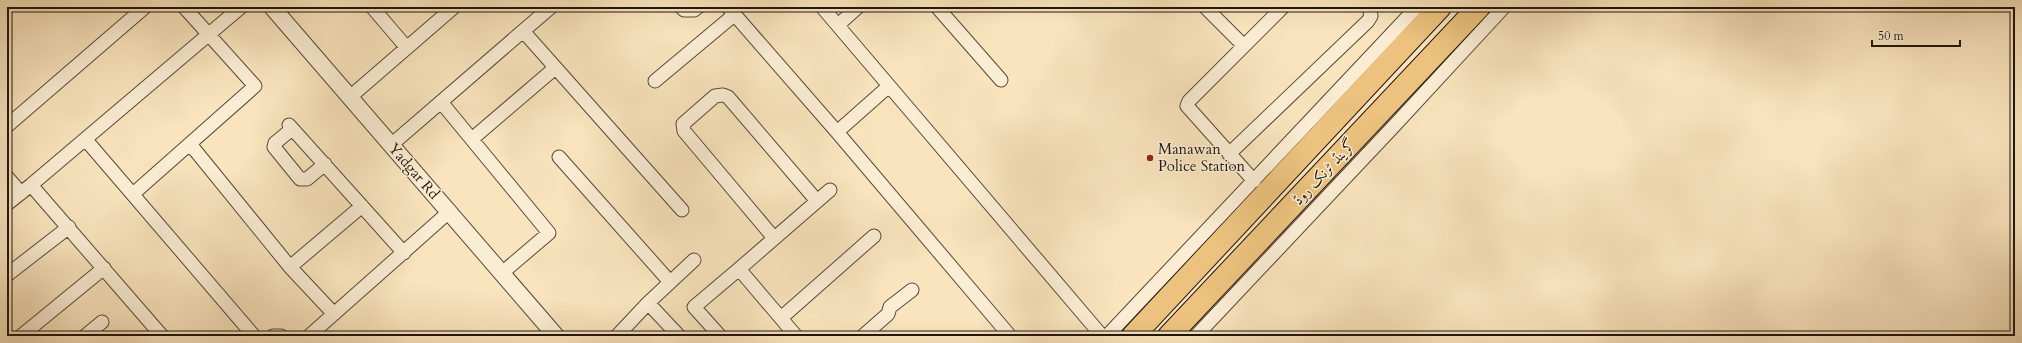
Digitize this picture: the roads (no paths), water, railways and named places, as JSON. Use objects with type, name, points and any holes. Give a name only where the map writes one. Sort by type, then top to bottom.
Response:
[{"type":"highway","name":"گرینڈ ٹرنک روڈ","points":[[1132,336],[1440,7]]},
{"type":"highway","name":"گرینڈ ٹرنک روڈ","points":[[1170,336],[1269,244],[1479,7]]},
{"type":"street","points":[[7,126],[145,7]]},
{"type":"street","points":[[132,194],[255,86],[184,7]]},
{"type":"street","points":[[7,204],[86,140],[241,7]]},
{"type":"street","name":"Yadgar Rd","points":[[272,7],[450,211],[556,336]]},
{"type":"street","points":[[372,7],[407,48]]},
{"type":"street","points":[[391,145],[551,7]]},
{"type":"street","points":[[681,7],[684,10],[694,10],[698,7]]},
{"type":"street","points":[[822,7],[1102,336]]},
{"type":"street","points":[[838,25],[858,7]]},
{"type":"street","points":[[937,7],[1001,80]]},
{"type":"street","points":[[1205,7],[1244,46]]},
{"type":"street","points":[[1254,181],[1187,106],[1189,101],[1283,7]]},
{"type":"street","points":[[1229,154],[1368,21],[1371,16],[1370,7]]},
{"type":"street","points":[[1107,336],[1417,7]]},
{"type":"street","points":[[1196,336],[1269,244],[1504,7]]},
{"type":"street","points":[[350,97],[452,8]]},
{"type":"street","points":[[655,80],[731,11],[837,132],[1010,336]]},
{"type":"street","points":[[523,31],[682,210]]},
{"type":"street","points":[[472,139],[555,68]]},
{"type":"street","points":[[837,132],[888,86]]},
{"type":"street","points":[[774,238],[684,131],[683,124],[714,96],[723,95],[728,97],[817,202]]},
{"type":"street","points":[[441,102],[549,233],[502,273]]},
{"type":"street","points":[[325,164],[306,179],[300,178],[274,147],[290,127],[325,164],[404,253]]},
{"type":"street","points":[[86,140],[254,336]]},
{"type":"street","points":[[190,144],[290,267],[334,314]]},
{"type":"street","points":[[559,157],[670,282]]},
{"type":"street","points":[[7,177],[26,189],[69,227],[162,336]]},
{"type":"street","points":[[720,336],[694,307],[830,190]]},
{"type":"street","points":[[290,267],[362,206]]},
{"type":"street","points":[[309,336],[450,211]]},
{"type":"street","points":[[7,275],[69,227]]},
{"type":"street","points":[[781,318],[874,236]]},
{"type":"street","points":[[617,336],[648,303],[694,260]]},
{"type":"street","points":[[21,336],[104,268]]},
{"type":"street","points":[[739,269],[796,336]]},
{"type":"street","points":[[863,336],[888,314],[890,307],[912,290]]},
{"type":"street","points":[[648,303],[679,336]]},
{"type":"street","points":[[84,336],[102,322]]},
{"type":"street","points":[[273,336],[281,336]]},
{"type":"place","name":"Manawan Police Station","points":[[1150,158]]}]
